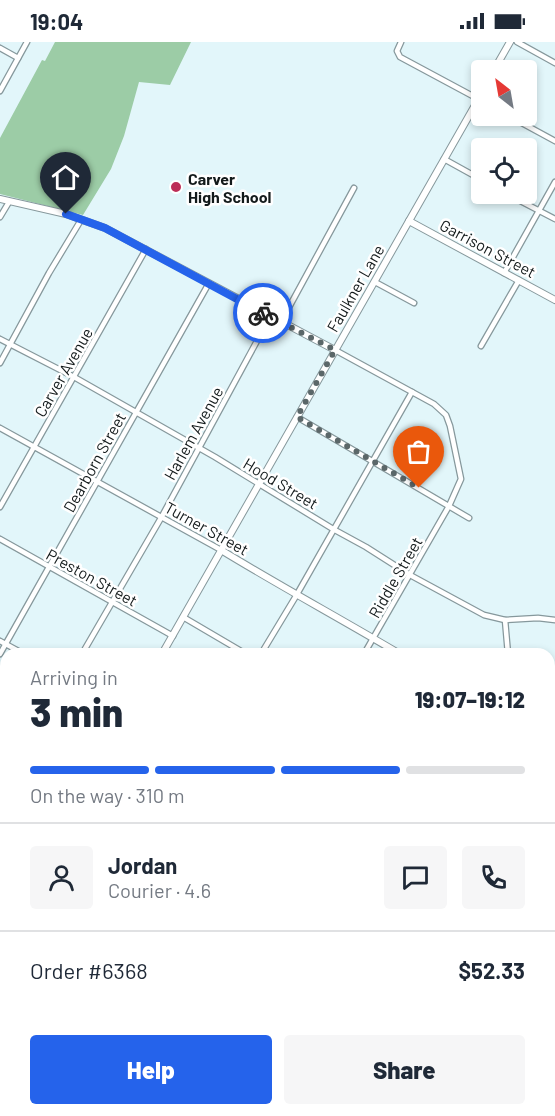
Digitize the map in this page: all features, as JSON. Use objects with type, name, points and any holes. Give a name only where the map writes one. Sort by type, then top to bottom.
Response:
[{"type":"street","points":[[0,91],[27,42]]},
{"type":"street","points":[[401,42],[397,54],[399,57],[471,93]]},
{"type":"street","points":[[500,60],[510,42]]},
{"type":"street","points":[[517,42],[555,63]]},
{"type":"street","points":[[0,48],[18,58]]},
{"type":"street","name":"Faulkner Lane","points":[[165,648],[471,112]]},
{"type":"street","points":[[527,126],[555,141]]},
{"type":"street","points":[[444,159],[471,174]]},
{"type":"street","points":[[504,273],[555,182]]},
{"type":"street","points":[[281,322],[354,188]]},
{"type":"street","points":[[0,199],[105,228],[335,350]]},
{"type":"street","points":[[0,217],[9,202]]},
{"type":"street","points":[[526,204],[555,219]]},
{"type":"street","points":[[0,363],[81,220]]},
{"type":"street","name":"Garrison Street","points":[[409,221],[555,300]]},
{"type":"street","name":"Carver Avenue","points":[[0,507],[146,249]]},
{"type":"street","points":[[481,346],[519,280]]},
{"type":"street","name":"Dearborn Street","points":[[4,648],[210,282]]},
{"type":"street","points":[[375,282],[414,303]]},
{"type":"street","name":"Harlem Avenue","points":[[85,648],[160,518],[270,317]]},
{"type":"street","name":"Hood Street","points":[[0,339],[74,377],[260,484],[410,576],[484,615],[505,620],[531,618],[555,620]]},
{"type":"street","name":"Riddle Street","points":[[335,350],[434,404],[446,415],[461,479],[449,506],[367,648]]},
{"type":"street","points":[[265,648],[412,392]]},
{"type":"street","points":[[297,417],[469,518]]},
{"type":"street","name":"Turner Street","points":[[0,428],[221,550],[296,596],[390,648]]},
{"type":"street","name":"Preston Street","points":[[0,539],[172,636]]},
{"type":"street","points":[[183,617],[236,648]]},
{"type":"street","points":[[505,620],[507,648]]},
{"type":"street","points":[[0,641],[13,648]]},
{"type":"green space","points":[[55,42],[191,42],[170,85],[139,82],[124,136],[111,169],[83,215],[0,194],[0,138],[42,60],[45,61]]},
{"type":"way so far","points":[[263,313],[335,350],[297,417],[419,488]]},
{"type":"place","name":"Carver High School","points":[[176,187]]},
{"type":"route","points":[[66,214],[105,228],[210,282],[263,313]]}]
